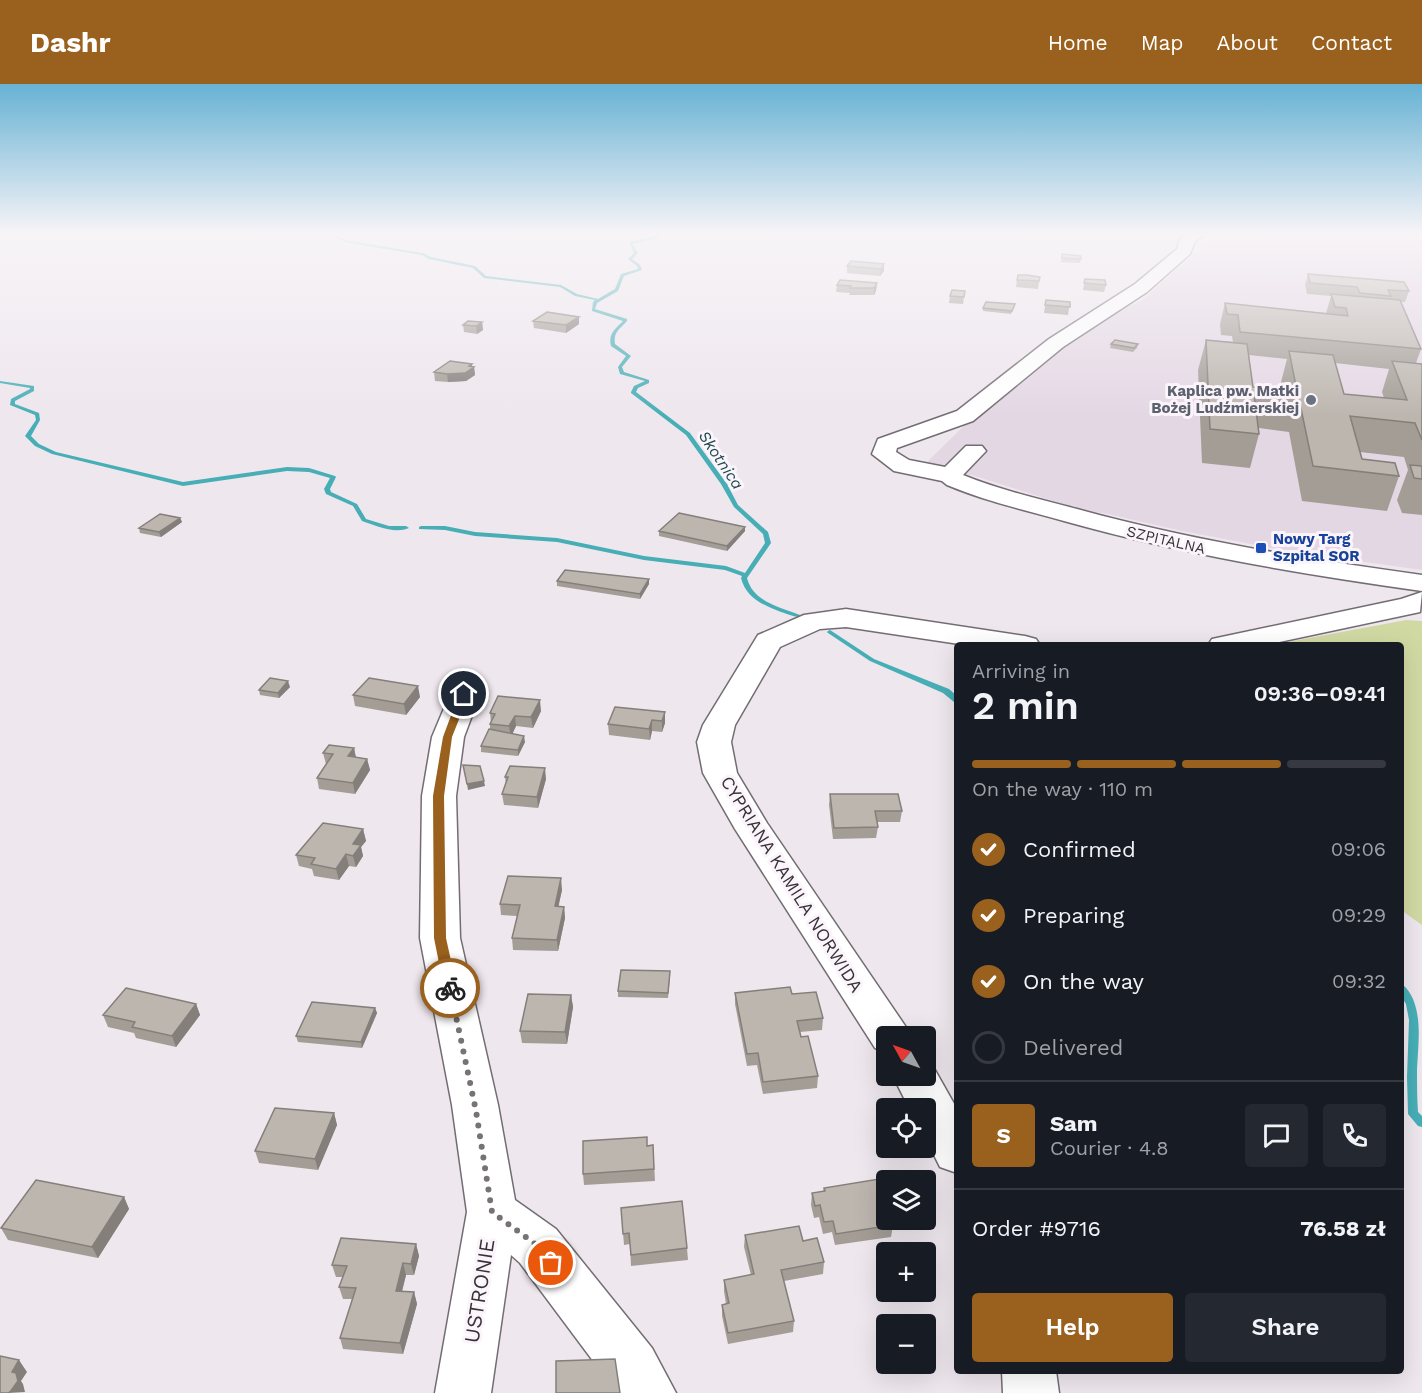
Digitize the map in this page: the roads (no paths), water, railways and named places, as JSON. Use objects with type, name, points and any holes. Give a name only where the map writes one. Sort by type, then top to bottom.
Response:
[{"type":"street","name":"SZPITALNA","points":[[1132,294],[1056,343],[965,416],[886,444],[884,454],[902,466],[950,476],[967,485],[1173,542],[1298,566],[1422,582]]},
{"type":"street","points":[[950,476],[974,451]]},
{"type":"street","points":[[1237,642],[1410,606],[1422,600]]},
{"type":"street","name":"CYPRIANA KAMILA NORWIDA","points":[[883,1026],[753,829],[720,773],[714,742],[719,725],[768,641],[814,621],[846,618],[1005,642]]},
{"type":"street","name":"USTRONIE","points":[[463,1393],[492,1212],[476,1111],[440,938],[439,796],[448,737],[464,694]]},
{"type":"street","points":[[920,1086],[954,1148]]},
{"type":"street","points":[[492,1212],[538,1246],[633,1367],[648,1393]]},
{"type":"street","points":[[1029,1374],[1031,1393]]},
{"type":"waterway","points":[[574,294],[599,300]]},
{"type":"waterway","name":"Skotnica","points":[[599,300],[610,294]]},
{"type":"waterway","name":"Skotnica","points":[[599,300],[595,302],[593,310],[626,320],[616,330],[612,340],[613,345],[629,356],[620,367],[622,373],[647,380],[636,387],[633,392],[688,434],[724,484],[736,506],[766,533],[768,543],[744,578],[750,593],[765,603],[798,616]]},
{"type":"waterway","points":[[0,382],[32,387],[32,390],[13,400],[12,405],[37,414],[38,420],[28,436],[37,445],[54,453],[183,484],[287,469],[309,470],[333,477],[327,489],[328,493],[355,505],[364,520],[389,528],[406,528]]},
{"type":"waterway","points":[[421,528],[445,528],[475,534],[557,540],[644,558],[726,568],[745,575]]},
{"type":"waterway","name":"Skotnica","points":[[830,632],[872,660],[946,691],[954,698]]},
{"type":"waterway","name":"Skotnica","points":[[1404,993],[1413,1012],[1414,1020],[1413,1114],[1422,1123]]},
{"type":"place","name":"Kaplica pw. Matki Bożej Ludźmierskiej","points":[[1311,400]]},
{"type":"place","name":"Nowy Targ Szpital SOR","points":[[1261,548]]}]
